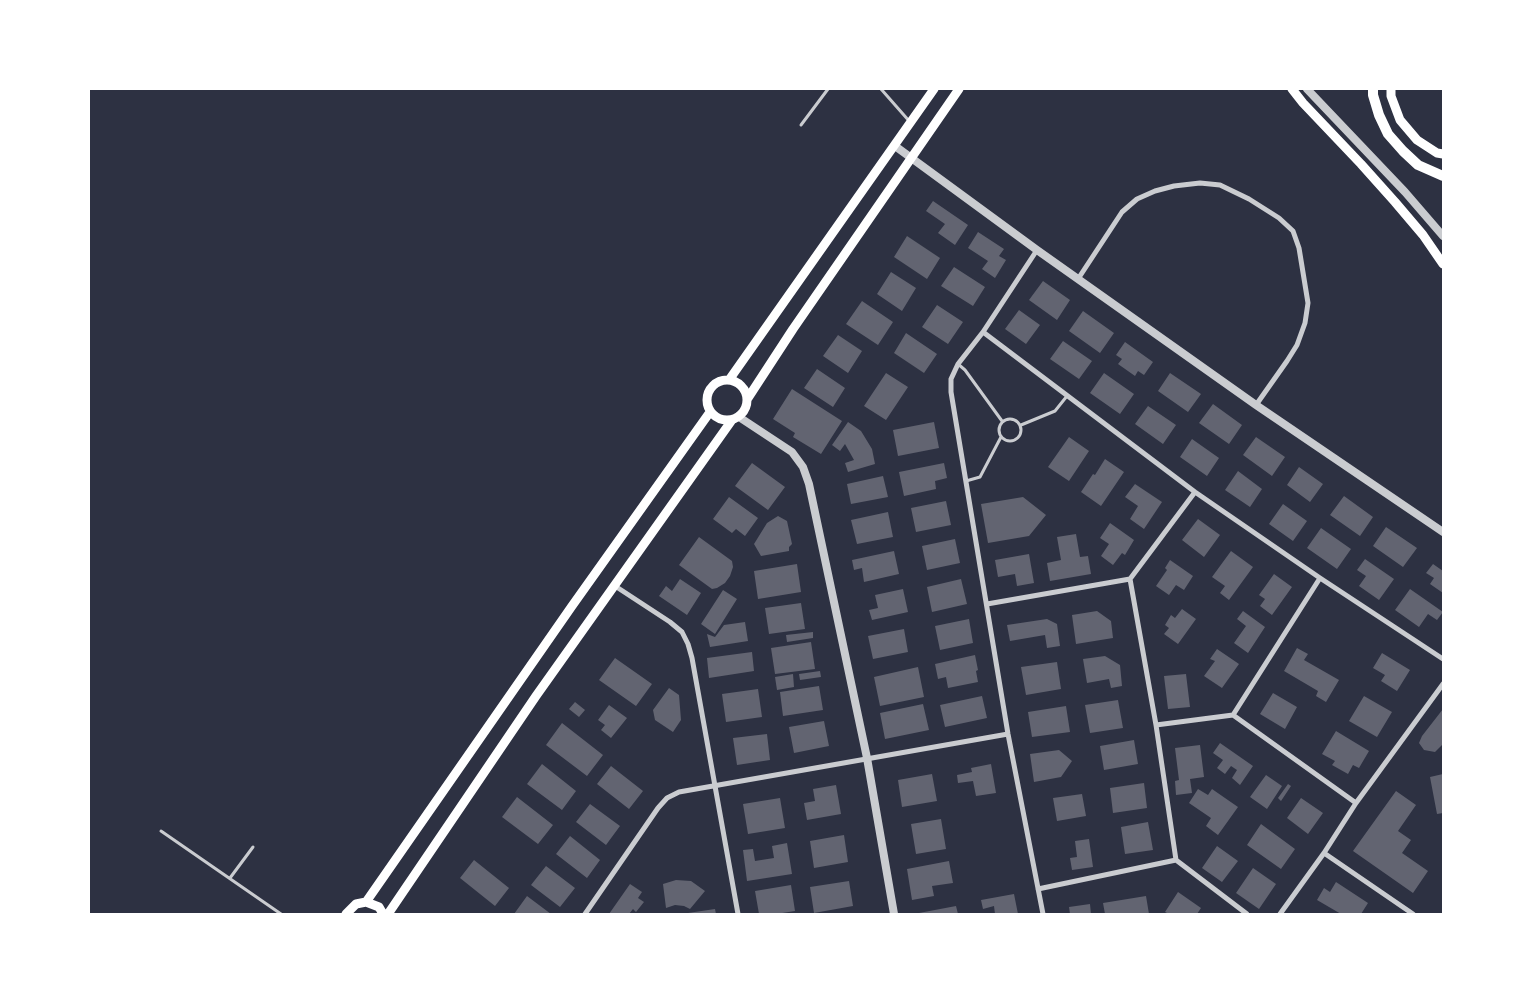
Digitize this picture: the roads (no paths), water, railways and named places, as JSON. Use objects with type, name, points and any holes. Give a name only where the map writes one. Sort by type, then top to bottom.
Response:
[{"type":"highway","points":[[1373,92],[1379,115],[1388,134],[1402,151],[1418,165],[1443,176]]},
{"type":"main road","points":[[729,380],[934,89]]},
{"type":"main road","points":[[388,914],[499,750],[615,586],[736,419],[746,408],[748,398],[911,157],[960,89]]},
{"type":"main road","points":[[1292,89],[1395,202],[1423,235],[1443,264]]},
{"type":"main road","points":[[1391,92],[1400,120],[1417,140],[1437,153],[1443,154]]},
{"type":"main road","points":[[736,419],[720,420],[710,412],[707,401],[712,387],[718,382],[736,381],[746,391],[748,398]]},
{"type":"main road","points":[[366,902],[540,651],[710,412]]},
{"type":"main road","points":[[346,914],[356,904],[366,902],[379,907],[383,914]]},
{"type":"street","points":[[1307,89],[1393,178],[1443,236]]},
{"type":"street","points":[[895,146],[1037,250],[1256,405],[1443,532]]},
{"type":"street","points":[[1078,279],[1122,212],[1137,199],[1155,191],[1174,186],[1200,183],[1220,185],[1249,199],[1279,218],[1293,231],[1299,248],[1308,303],[1305,323],[1296,345],[1256,405]]},
{"type":"street","points":[[1037,250],[983,332],[958,364],[951,379],[951,392],[1008,734],[1043,914]]},
{"type":"street","points":[[983,332],[1195,492],[1320,578],[1443,659]]},
{"type":"street","points":[[736,419],[792,452],[803,467],[817,514],[867,758],[894,914]]},
{"type":"street","points":[[987,604],[1130,580],[1195,492]]},
{"type":"street","points":[[1233,715],[1320,578]]},
{"type":"street","points":[[1130,580],[1156,725],[1176,860],[1247,914]]},
{"type":"street","points":[[615,586],[670,622],[682,632],[688,644],[738,914]]},
{"type":"street","points":[[1280,914],[1324,853],[1356,803],[1443,684]]},
{"type":"street","points":[[1156,725],[1233,715],[1356,803]]},
{"type":"street","points":[[585,914],[667,798],[679,792],[1008,734]]},
{"type":"street","points":[[1324,853],[1413,914]]},
{"type":"street","points":[[1038,889],[1176,860]]},
{"type":"lane","points":[[801,125],[828,89]]},
{"type":"lane","points":[[881,89],[911,123]]},
{"type":"lane","points":[[958,364],[965,370],[1002,421]]},
{"type":"lane","points":[[1021,425],[1055,411],[1067,396]]},
{"type":"lane","points":[[1007,418],[1012,418],[1021,425],[1022,431],[1019,437],[1013,441],[1007,441],[998,432],[1002,421],[1007,418]]},
{"type":"lane","points":[[966,480],[980,477],[1001,437]]},
{"type":"lane","points":[[161,831],[281,914]]},
{"type":"lane","points":[[230,878],[253,847]]}]
